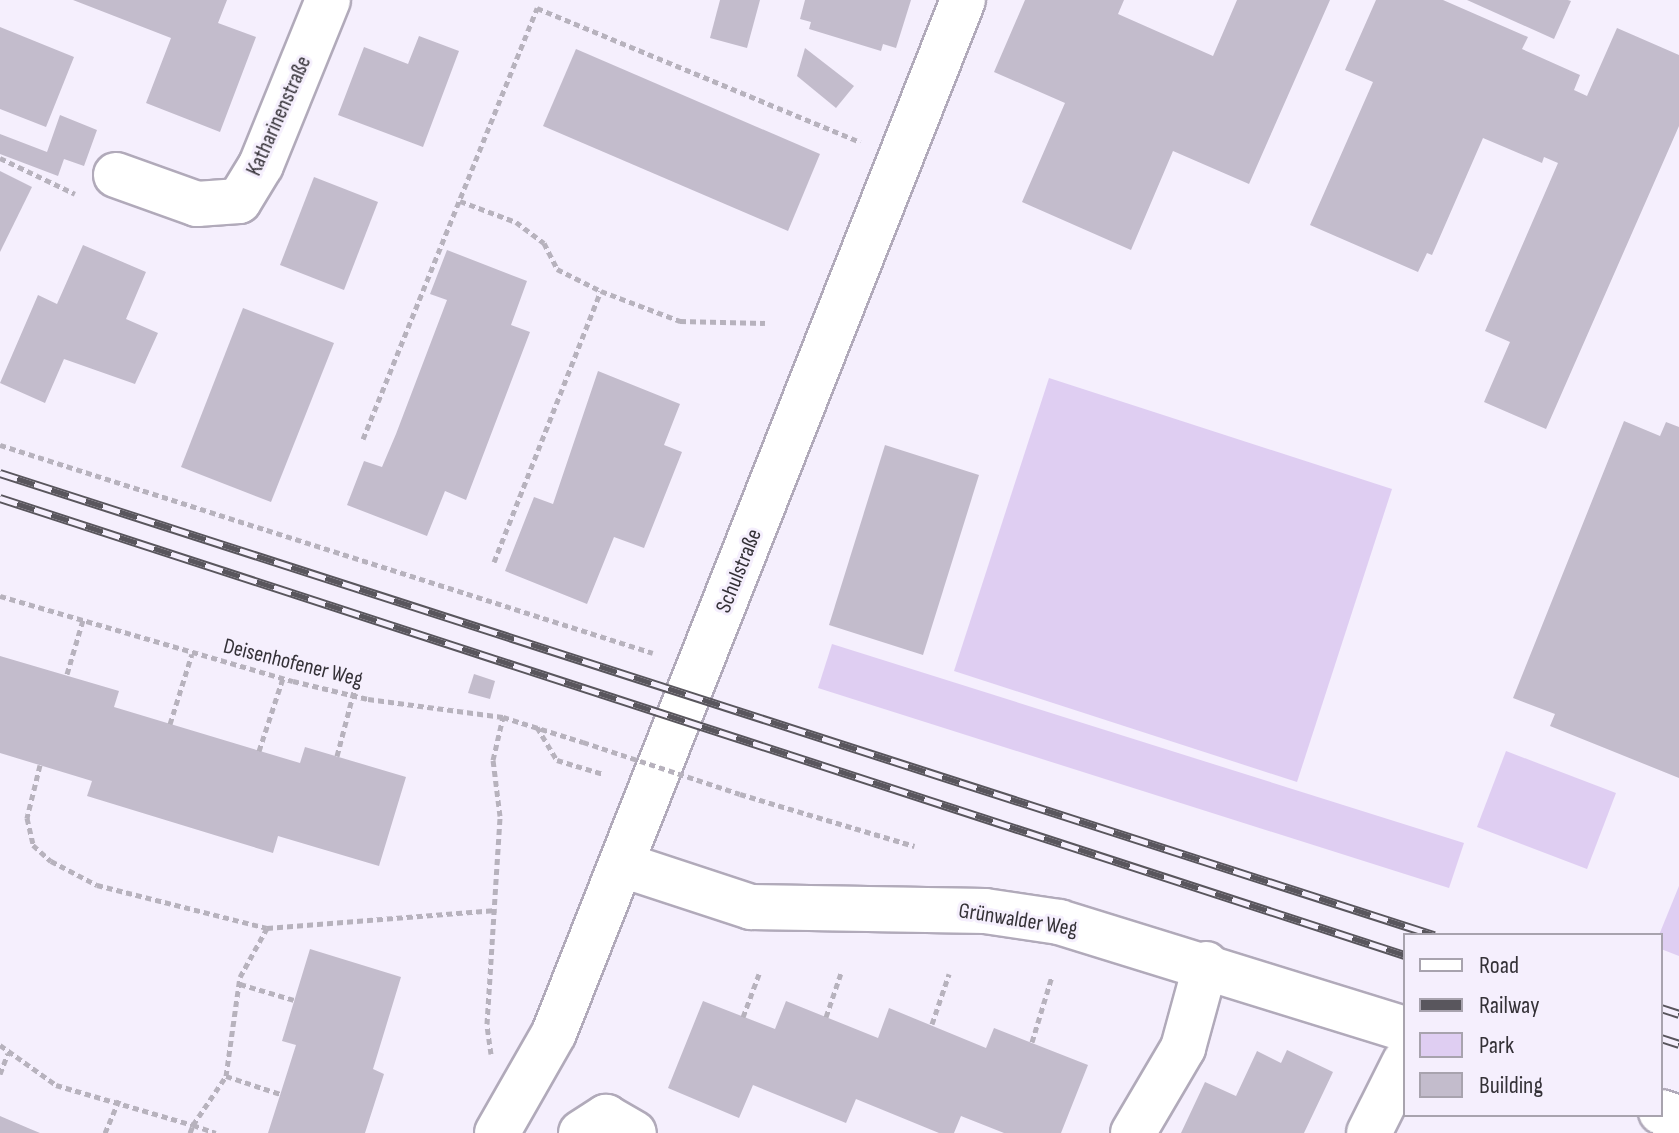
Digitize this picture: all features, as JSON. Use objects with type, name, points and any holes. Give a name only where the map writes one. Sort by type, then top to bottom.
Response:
[{"type":"street","name":"Katharinenstraße","points":[[116,175],[197,204],[239,201],[261,165],[328,0]]},
{"type":"street","name":"Schulstraße","points":[[497,1133],[554,1033],[963,0]]},
{"type":"street","name":"Grünwalder Weg","points":[[623,865],[751,907],[985,911],[1059,922],[1206,964],[1403,1028]]},
{"type":"street","points":[[1133,1133],[1183,1048],[1206,964]]},
{"type":"street","points":[[1369,1133],[1403,1065]]},
{"type":"street","points":[[581,1133],[606,1117],[634,1133]]},
{"type":"path","points":[[363,439],[537,8],[846,136]]},
{"type":"path","points":[[0,158],[82,197],[116,175]]},
{"type":"path","points":[[460,201],[516,222],[544,243],[557,269],[601,291],[680,321],[765,323]]},
{"type":"path","points":[[494,562],[601,291]]},
{"type":"path","points":[[0,445],[653,653]]},
{"type":"path","name":"Deisenhofener Weg","points":[[0,596],[192,654],[283,678],[354,691],[368,699],[503,717],[536,726],[740,794],[914,846]]},
{"type":"path","points":[[67,674],[83,620]]},
{"type":"path","points":[[170,724],[192,654]]},
{"type":"path","points":[[259,751],[283,678]]},
{"type":"path","points":[[337,756],[354,691]]},
{"type":"path","points":[[492,1057],[487,1024],[500,816],[493,760],[503,717]]},
{"type":"path","points":[[536,726],[557,760],[603,774]]},
{"type":"path","points":[[40,765],[27,818],[33,845],[51,861],[97,885],[267,928],[496,910]]},
{"type":"path","points":[[190,1133],[226,1076],[240,984],[267,928]]},
{"type":"path","points":[[826,1017],[841,973]]},
{"type":"path","points":[[743,1017],[759,974]]},
{"type":"path","points":[[932,1024],[949,974]]},
{"type":"path","points":[[1032,1042],[1052,976]]},
{"type":"path","points":[[240,984],[294,1000]]},
{"type":"path","points":[[0,1045],[56,1085],[119,1100],[216,1133]]},
{"type":"path","points":[[0,1074],[8,1053]]},
{"type":"path","points":[[226,1076],[280,1094]]},
{"type":"path","points":[[105,1133],[119,1100]]},
{"type":"green space","points":[[1049,378],[1392,489],[1297,782],[954,671]]},
{"type":"green space","points":[[832,644],[1464,843],[1449,888],[818,688]]},
{"type":"green space","points":[[1506,751],[1616,793],[1587,869],[1477,827]]},
{"type":"green space","points":[[1679,886],[1679,956],[1663,950],[1663,933],[1660,933]]},
{"type":"building","points":[[73,0],[227,0],[218,23],[256,37],[220,132],[146,103],[171,38]]},
{"type":"building","points":[[720,0],[760,0],[747,48],[710,38]]},
{"type":"building","points":[[805,0],[911,0],[896,48],[883,44],[881,51],[809,29],[811,22],[800,19]]},
{"type":"building","points":[[1025,0],[1124,0],[1118,14],[1213,56],[1237,0],[1330,0],[1249,184],[1173,151],[1131,250],[1022,202],[1065,103],[994,72]]},
{"type":"building","points":[[1376,0],[1443,0],[1528,37],[1522,49],[1580,75],[1574,90],[1587,96],[1617,28],[1679,55],[1679,126],[1546,429],[1484,402],[1510,342],[1485,331],[1558,163],[1544,157],[1542,163],[1483,138],[1432,255],[1427,253],[1418,272],[1310,225],[1373,82],[1345,70]]},
{"type":"building","points":[[1467,0],[1568,0],[1571,1],[1554,39]]},
{"type":"building","points":[[0,27],[74,57],[46,127],[0,109]]},
{"type":"building","points":[[419,36],[459,51],[423,147],[338,115],[364,47],[408,64]]},
{"type":"building","points":[[805,48],[854,86],[836,108],[797,76]]},
{"type":"building","points":[[576,49],[820,154],[788,231],[543,126]]},
{"type":"building","points":[[60,115],[97,130],[84,166],[64,159],[58,176],[0,154],[0,134],[47,152]]},
{"type":"building","points":[[0,171],[32,187],[0,252]]},
{"type":"building","points":[[314,177],[378,202],[344,290],[280,265]]},
{"type":"building","points":[[83,245],[146,272],[126,319],[158,333],[135,384],[64,359],[45,403],[0,383],[38,295],[57,304]]},
{"type":"building","points":[[447,250],[527,281],[511,325],[530,332],[466,500],[445,491],[427,536],[347,505],[364,461],[382,467],[396,434],[447,300],[430,294]]},
{"type":"building","points":[[243,308],[334,343],[271,502],[181,467]]},
{"type":"building","points":[[598,371],[680,404],[664,445],[682,452],[644,548],[614,537],[587,604],[505,571],[534,497],[553,504]]},
{"type":"building","points":[[1624,421],[1660,436],[1666,422],[1679,427],[1679,778],[1550,726],[1555,714],[1513,698]]},
{"type":"building","points":[[885,445],[979,475],[923,655],[829,625]]},
{"type":"building","points":[[0,656],[119,691],[114,707],[300,763],[305,747],[406,777],[379,866],[278,836],[273,853],[87,796],[92,781],[0,753]]},
{"type":"building","points":[[474,674],[495,681],[490,699],[468,693]]},
{"type":"building","points":[[310,949],[401,977],[373,1069],[384,1074],[365,1133],[268,1133],[296,1045],[282,1041]]},
{"type":"building","points":[[703,1001],[775,1029],[786,1001],[878,1038],[889,1008],[986,1048],[994,1028],[1088,1065],[1061,1133],[1004,1133],[961,1116],[954,1133],[939,1133],[856,1099],[846,1123],[753,1085],[739,1118],[668,1088]]},
{"type":"building","points":[[1287,1050],[1333,1072],[1304,1133],[1181,1133],[1205,1082],[1236,1096],[1257,1051],[1281,1063]]},
{"type":"building","points":[[0,1116],[28,1128],[40,1133],[0,1133]]},
{"type":"railway","points":[[0,473],[1428,933]]},
{"type":"railway","points":[[0,498],[1403,954]]},
{"type":"railway","points":[[1663,1009],[1679,1014]]},
{"type":"railway","points":[[1663,1039],[1679,1044]]}]
